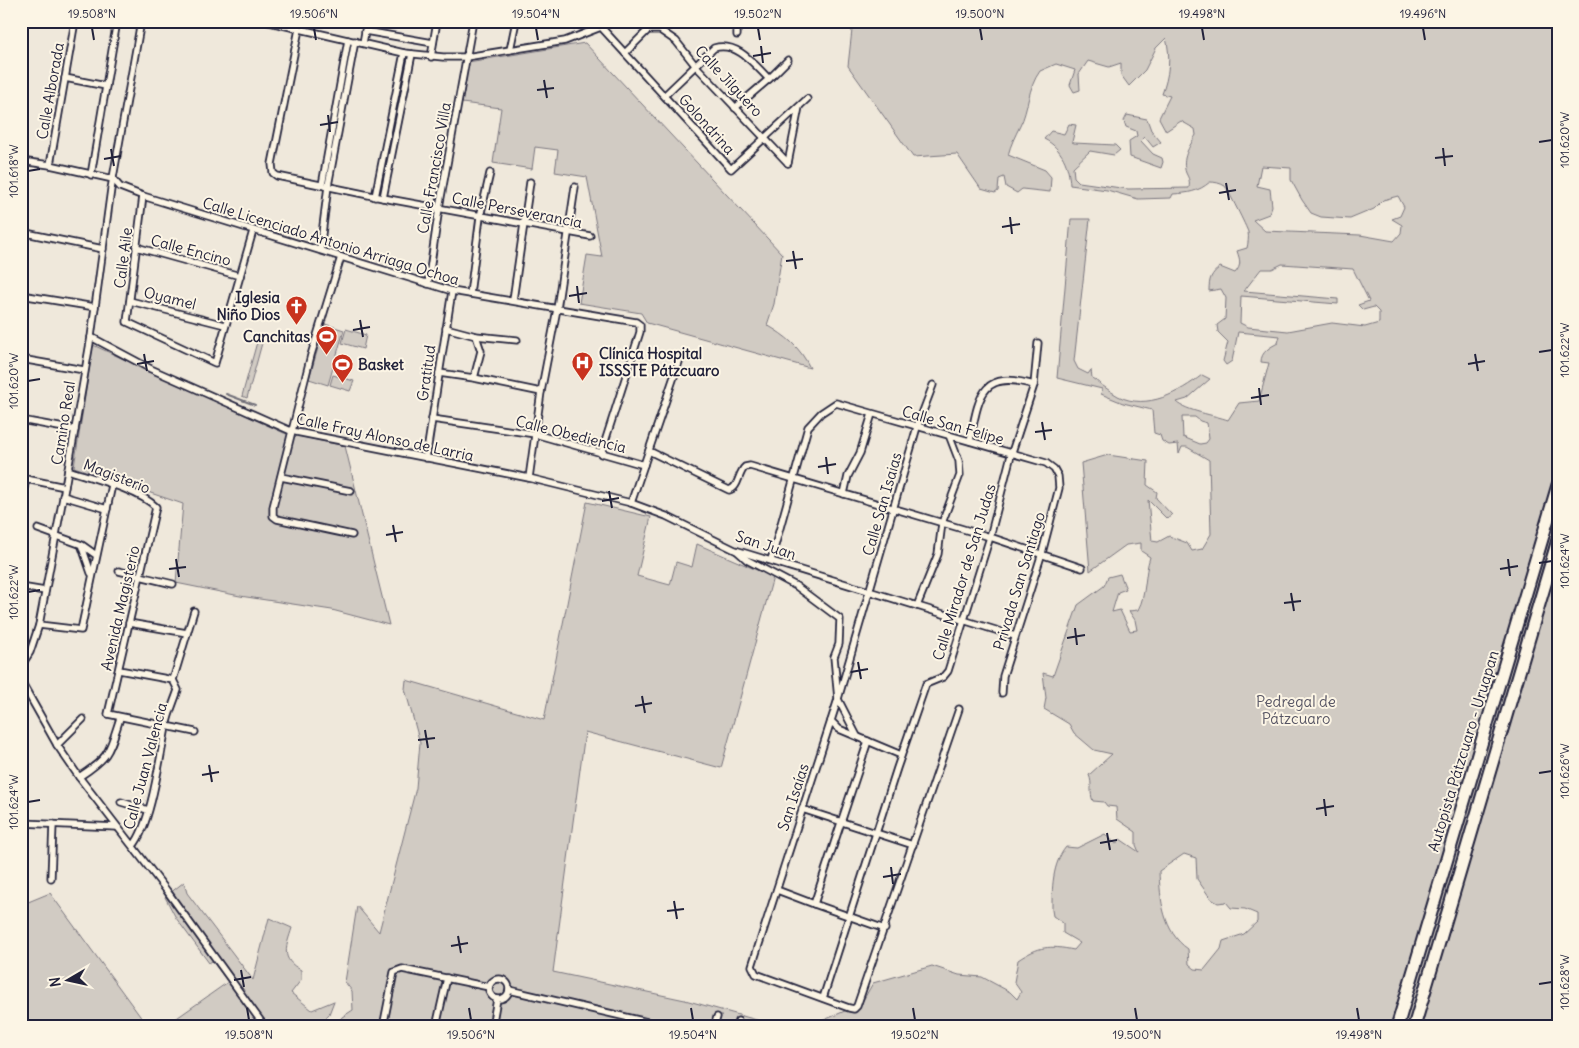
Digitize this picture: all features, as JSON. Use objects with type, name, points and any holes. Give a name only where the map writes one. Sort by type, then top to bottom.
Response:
[{"type":"highway","name":"Autopista Pátzcuaro - Uruapan","points":[[1397,1027],[1558,484]]},
{"type":"highway","name":"Autopista Pátzcuaro - Uruapan","points":[[1414,1027],[1558,540]]},
{"type":"street","name":"Calle Alborada","points":[[50,165],[75,21]]},
{"type":"street","points":[[91,174],[118,21]]},
{"type":"street","name":"Camino Real","points":[[21,666],[30,652],[39,625],[54,536],[65,487],[91,337],[113,179],[141,21]]},
{"type":"street","points":[[265,21],[404,53],[431,57],[466,57],[565,41],[601,27],[608,21]]},
{"type":"street","points":[[363,43],[366,21]]},
{"type":"street","points":[[431,57],[437,21]]},
{"type":"street","name":"Calle Francisco Villa","points":[[428,284],[438,208],[473,21]]},
{"type":"street","points":[[510,50],[516,21]]},
{"type":"street","points":[[736,21],[737,36]]},
{"type":"street","name":"Golondrina","points":[[601,27],[732,169],[765,138]]},
{"type":"street","name":"Calle Perseverancia","points":[[299,29],[272,164],[273,173],[277,176],[480,217],[590,236]]},
{"type":"street","name":"Calle Jilguero","points":[[625,53],[648,30],[660,30],[676,41],[695,65],[788,163],[799,107]]},
{"type":"street","points":[[365,31],[433,43]]},
{"type":"street","points":[[320,250],[325,186],[348,40]]},
{"type":"street","points":[[338,113],[355,41]]},
{"type":"street","points":[[665,95],[714,48],[724,45],[734,48],[770,80]]},
{"type":"street","points":[[376,197],[404,53]]},
{"type":"street","points":[[383,198],[412,54]]},
{"type":"street","points":[[735,108],[770,80],[788,60]]},
{"type":"street","points":[[65,78],[106,86]]},
{"type":"street","points":[[765,138],[808,99]]},
{"type":"street","points":[[390,121],[398,123]]},
{"type":"street","points":[[21,172],[22,161]]},
{"type":"street","name":"Calle Licenciado Antonio Arriaga Ochoa","points":[[22,161],[50,165],[113,179],[120,187],[143,196],[452,292],[513,300],[636,322],[640,325],[640,332],[601,454]]},
{"type":"street","points":[[470,294],[480,217],[490,173]]},
{"type":"street","points":[[513,300],[530,182]]},
{"type":"street","points":[[529,478],[541,392],[557,309],[575,187]]},
{"type":"street","name":"Calle Aile","points":[[143,196],[127,322],[215,363],[225,325]]},
{"type":"street","points":[[225,325],[253,231]]},
{"type":"street","points":[[21,232],[104,249]]},
{"type":"street","name":"Calle Encino","points":[[136,248],[240,276]]},
{"type":"street","points":[[341,257],[291,431],[273,507],[273,516],[276,519],[352,535]]},
{"type":"street","name":"Gratitud","points":[[426,458],[452,292]]},
{"type":"street","points":[[21,295],[95,307]]},
{"type":"street","name":"Oyamel","points":[[130,301],[225,325]]},
{"type":"street","points":[[446,328],[476,336],[517,340]]},
{"type":"street","points":[[474,378],[481,351],[476,336]]},
{"type":"street","name":"Calle Fray Alonso de Larria","points":[[91,337],[151,369],[291,431],[529,478],[631,503]]},
{"type":"street","name":"Calle Mirador de San Judas","points":[[900,755],[926,684],[943,677],[948,671],[990,537],[1011,455],[1034,384],[1038,344]]},
{"type":"street","points":[[631,503],[681,356]]},
{"type":"street","points":[[21,358],[84,370]]},
{"type":"street","points":[[439,373],[541,392]]},
{"type":"street","points":[[970,441],[981,398],[993,382],[1011,379],[1034,384]]},
{"type":"street","name":"Calle San Isaias","points":[[856,632],[870,591],[917,427],[933,385]]},
{"type":"street","name":"Calle San Felipe","points":[[794,478],[808,427],[821,413],[836,403],[970,441],[1011,455],[1046,463],[1054,469],[1058,476]]},
{"type":"street","points":[[844,494],[848,476],[860,453],[872,414]]},
{"type":"street","name":"Calle Obediencia","points":[[432,419],[535,434],[644,465]]},
{"type":"street","points":[[21,420],[75,430]]},
{"type":"street","points":[[917,606],[938,554],[942,523],[960,475],[957,454],[948,435]]},
{"type":"street","points":[[649,451],[729,490],[733,490],[744,467],[750,466],[990,537],[1082,568]]},
{"type":"street","name":"Magisterio","points":[[68,470],[112,485],[150,501],[156,506]]},
{"type":"street","name":"Privada San Santiago","points":[[1002,693],[1003,676],[1042,553],[1059,488],[1058,476]]},
{"type":"street","points":[[281,477],[351,491]]},
{"type":"street","points":[[771,560],[794,478]]},
{"type":"street","points":[[21,502],[24,479],[65,487]]},
{"type":"street","points":[[39,625],[77,632],[81,630],[112,485]]},
{"type":"street","points":[[63,496],[107,509]]},
{"type":"street","name":"San Juan","points":[[631,503],[666,516],[735,550],[1015,636]]},
{"type":"street","name":"Avenida Magisterio","points":[[120,718],[108,714],[156,506]]},
{"type":"street","points":[[38,529],[82,545],[96,556]]},
{"type":"street","points":[[82,545],[92,578]]},
{"type":"street","points":[[735,550],[747,560],[796,586],[840,619],[839,644],[834,657],[838,699],[857,736]]},
{"type":"street","points":[[119,571],[173,584]]},
{"type":"street","points":[[21,587],[45,591]]},
{"type":"street","name":"Calle Juan Valencia","points":[[133,846],[140,838],[146,822],[166,726],[178,690],[173,680],[194,611]]},
{"type":"street","points":[[129,623],[187,633]]},
{"type":"street","name":"San Isaías","points":[[823,998],[756,974],[753,970],[838,699],[856,632]]},
{"type":"street","points":[[119,670],[173,680]]},
{"type":"street","points":[[21,681],[78,777],[133,846],[265,1027]]},
{"type":"street","points":[[831,721],[839,729],[900,755],[823,998],[849,1008],[854,1008],[857,1006],[885,929],[959,710]]},
{"type":"street","points":[[78,777],[101,763],[110,752],[120,718],[195,732]]},
{"type":"street","points":[[57,744],[83,719]]},
{"type":"street","points":[[814,904],[868,741]]},
{"type":"street","points":[[121,802],[148,810]]},
{"type":"street","points":[[802,809],[913,845]]},
{"type":"street","points":[[21,823],[117,827]]},
{"type":"street","points":[[51,878],[53,824]]},
{"type":"street","points":[[777,890],[885,929]]},
{"type":"street","points":[[383,1027],[394,972],[397,970],[402,969],[489,987]]},
{"type":"street","points":[[436,1027],[447,978]]},
{"type":"street","points":[[489,987],[494,980],[500,978],[506,981],[509,990],[506,996],[497,999]]},
{"type":"street","points":[[489,987],[492,996],[497,999]]},
{"type":"street","points":[[509,990],[669,1027]]},
{"type":"street","points":[[492,1027],[497,999]]},
{"type":"street","points":[[714,1027],[717,1017]]},
{"type":"green space","name":"Pedregal de Pátzcuaro","points":[[853,21],[1558,21],[1558,1027],[808,1027],[861,1004],[873,983],[932,966],[959,975],[982,977],[1010,992],[1017,999],[1021,992],[1014,982],[1018,960],[1038,949],[1058,947],[1074,950],[1080,943],[1063,933],[1063,923],[1053,916],[1052,910],[1055,869],[1066,847],[1077,848],[1105,834],[1116,844],[1120,839],[1139,852],[1136,845],[1136,832],[1117,819],[1116,807],[1107,806],[1104,802],[1093,801],[1092,798],[1089,775],[1112,754],[1094,750],[1074,733],[1069,724],[1044,709],[1046,698],[1043,673],[1053,676],[1078,605],[1104,586],[1108,577],[1120,574],[1126,589],[1118,592],[1112,612],[1120,610],[1130,631],[1137,630],[1135,620],[1129,611],[1138,610],[1141,604],[1150,557],[1141,551],[1141,543],[1126,545],[1090,571],[1081,463],[1108,455],[1148,461],[1147,485],[1157,492],[1156,498],[1172,515],[1167,519],[1148,500],[1152,541],[1158,542],[1169,536],[1187,543],[1192,551],[1202,549],[1211,534],[1209,460],[1187,447],[1182,447],[1179,454],[1178,444],[1169,445],[1162,441],[1160,435],[1154,433],[1152,410],[1123,403],[1101,394],[1102,389],[1057,378],[1071,219],[1090,219],[1074,361],[1078,369],[1088,374],[1091,370],[1092,378],[1118,396],[1140,401],[1163,398],[1184,388],[1202,375],[1210,379],[1187,399],[1177,402],[1193,410],[1228,420],[1239,403],[1259,401],[1269,363],[1261,362],[1261,358],[1266,350],[1278,343],[1280,336],[1238,332],[1232,361],[1226,365],[1223,361],[1228,342],[1218,332],[1217,325],[1225,319],[1226,298],[1221,289],[1209,291],[1210,280],[1214,272],[1220,267],[1235,273],[1240,262],[1237,251],[1247,248],[1248,238],[1247,229],[1225,186],[1210,182],[1193,191],[1173,194],[1171,198],[1138,199],[1107,190],[1070,185],[1066,164],[1060,152],[1044,139],[1051,131],[1064,134],[1069,124],[1076,125],[1072,142],[1115,145],[1120,150],[1114,155],[1090,151],[1073,167],[1074,177],[1079,182],[1128,189],[1189,188],[1189,180],[1184,163],[1186,153],[1196,135],[1195,129],[1181,121],[1166,131],[1159,118],[1170,96],[1162,94],[1168,66],[1166,38],[1156,48],[1145,70],[1129,86],[1121,75],[1121,63],[1109,67],[1088,61],[1079,74],[1080,90],[1074,92],[1070,85],[1075,70],[1056,64],[1040,71],[1033,85],[1023,119],[1008,155],[1045,170],[1051,177],[1050,192],[1022,189],[1017,193],[1006,187],[1004,177],[999,179],[998,191],[995,193],[981,189],[957,154],[913,157],[848,66]],"holes":[[[1261,166],[1291,168],[1291,180],[1302,200],[1311,213],[1321,217],[1350,219],[1374,209],[1383,200],[1398,196],[1404,207],[1400,216],[1392,219],[1402,225],[1401,233],[1394,241],[1360,235],[1265,231],[1253,220],[1269,214],[1272,206],[1270,189],[1257,186]],[[1282,264],[1353,269],[1369,301],[1358,305],[1363,310],[1374,307],[1379,312],[1379,323],[1365,327],[1332,323],[1288,331],[1248,327],[1240,323],[1241,296],[1338,304],[1338,299],[1244,291],[1261,269],[1272,269]],[[1182,417],[1195,417],[1207,423],[1209,439],[1206,443],[1200,444],[1183,437]],[[1184,854],[1196,858],[1197,879],[1211,899],[1218,903],[1226,902],[1231,908],[1245,909],[1257,914],[1257,922],[1244,934],[1223,941],[1221,949],[1204,970],[1195,969],[1189,964],[1188,949],[1173,934],[1164,914],[1160,893],[1159,871]]]},
{"type":"green space","points":[[585,43],[782,254],[774,304],[767,325],[792,343],[802,354],[810,368],[647,323],[641,313],[579,303],[587,255],[602,257],[587,177],[555,172],[558,150],[535,147],[532,169],[493,163],[501,108],[462,103],[468,62]]},
{"type":"green space","points":[[1127,115],[1147,119],[1151,130],[1161,142],[1153,147],[1145,137],[1141,141],[1153,154],[1162,158],[1161,168],[1130,157],[1129,141],[1137,136],[1136,131],[1126,127],[1124,121]]},
{"type":"green space","name":"Canchitas","points":[[325,324],[344,330],[328,385],[309,379]]},
{"type":"green space","points":[[346,329],[366,335],[363,349],[342,343]]},
{"type":"green space","points":[[257,342],[262,343],[247,398],[242,396]]},
{"type":"green space","points":[[93,345],[284,433],[345,446],[389,625],[332,610],[240,596],[176,583],[183,504],[74,467]]},
{"type":"green space","name":"Basket","points":[[333,375],[354,381],[350,391],[330,385]]},
{"type":"green space","points":[[587,502],[651,517],[637,576],[670,585],[676,562],[692,567],[697,544],[773,577],[721,768],[585,732],[553,972],[685,1000],[782,1027],[335,1027],[342,1017],[353,1010],[352,991],[345,982],[357,906],[379,932],[416,788],[420,743],[405,689],[406,680],[544,720]]},
{"type":"green space","points":[[184,882],[187,893],[253,980],[269,918],[292,928],[286,952],[287,957],[294,966],[301,970],[301,980],[291,993],[312,1010],[334,1001],[329,1014],[317,1027],[164,1027],[228,982],[212,961],[209,963],[176,918],[165,897]]},
{"type":"green space","points":[[50,893],[148,1027],[21,1027],[21,905]]},
{"type":"waterway","points":[[226,394],[255,405]]},
{"type":"place","name":"Iglesia Niño Dios","points":[[296,325]]},
{"type":"place","name":"Canchitas","points":[[326,355]]},
{"type":"place","name":"Clínica Hospital ISSSTE Pátzcuaro","points":[[583,381]]},
{"type":"place","name":"Basket","points":[[342,383]]}]
